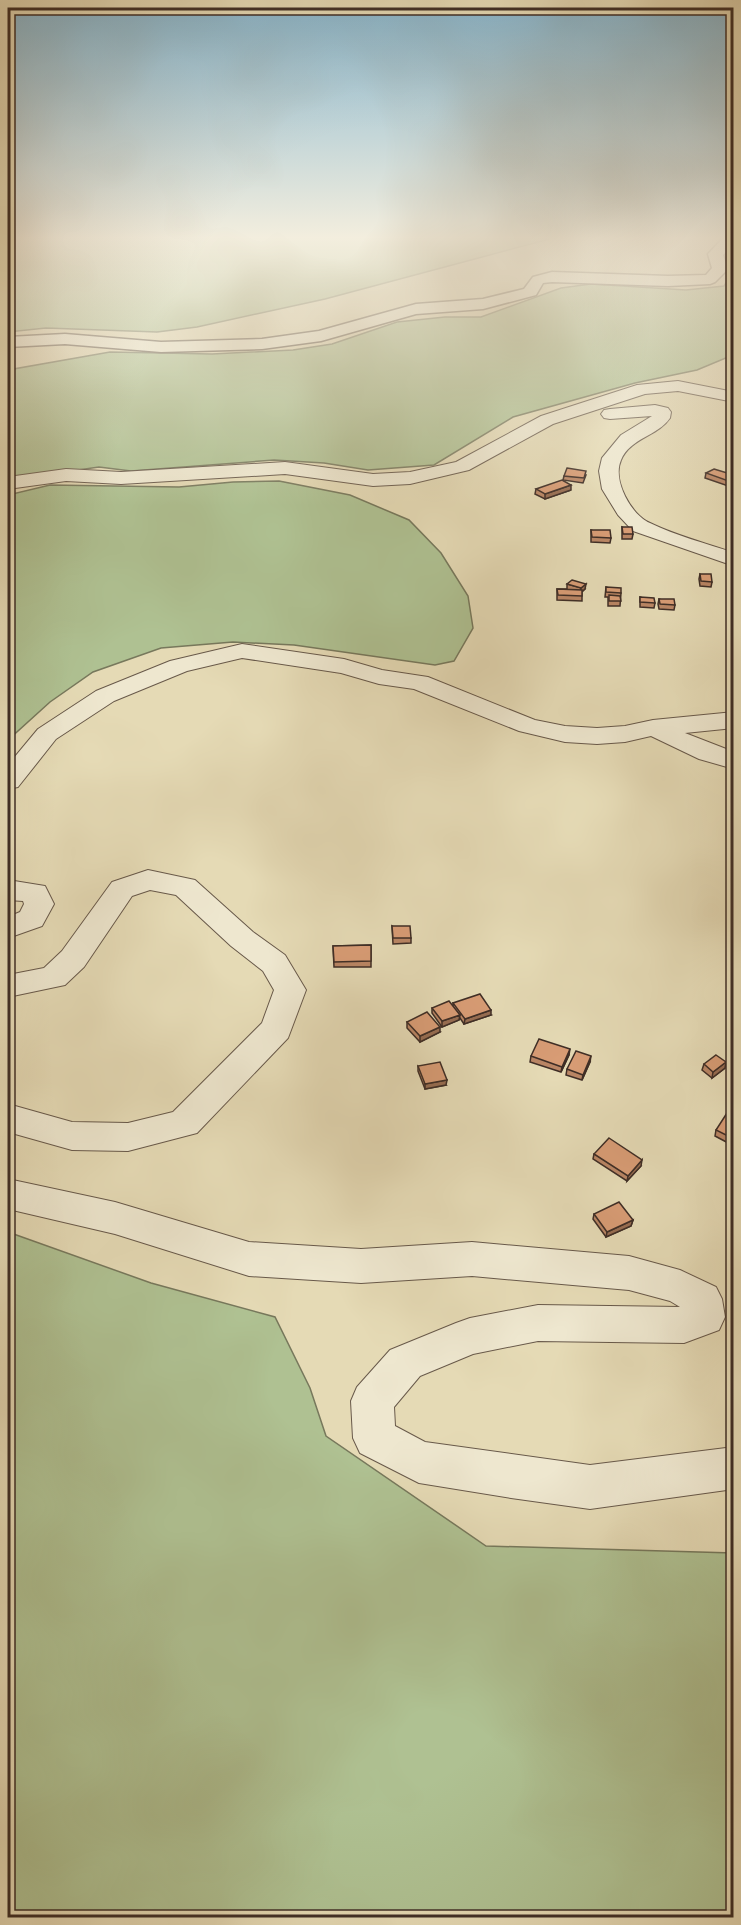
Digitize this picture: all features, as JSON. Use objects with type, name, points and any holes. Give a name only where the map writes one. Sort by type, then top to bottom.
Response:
[{"type":"street","points":[[8,342],[65,339],[161,347],[214,347],[262,344],[321,336],[353,327]]},
{"type":"street","points":[[8,483],[66,475],[121,478],[285,468],[373,480],[410,478],[462,466],[547,420],[657,387],[678,386],[734,397]]},
{"type":"street","points":[[547,420],[655,410],[662,412],[661,418],[628,439],[612,458],[609,471],[612,489],[625,511],[640,527],[734,560]]},
{"type":"street","points":[[8,781],[47,734],[105,696],[179,666],[242,651],[344,666],[380,677],[419,682],[528,726],[565,734],[606,736],[653,728],[734,720]]},
{"type":"street","points":[[653,728],[708,753],[734,761]]},
{"type":"street","points":[[8,986],[54,977],[73,959],[122,889],[148,880],[185,887],[242,939],[274,963],[290,990],[276,1029],[184,1123],[128,1137],[72,1136],[8,1118]]},
{"type":"street","points":[[8,890],[34,893],[39,904],[31,919],[8,928]]},
{"type":"street","points":[[8,1194],[115,1218],[249,1259],[361,1266],[472,1259],[629,1273],[681,1287],[702,1299],[705,1317],[684,1325],[538,1323],[470,1336],[405,1363],[372,1401],[375,1438],[419,1462],[511,1478],[590,1487],[734,1468]]},
{"type":"green space","points":[[8,327],[198,327],[157,332],[46,328],[8,332]]},
{"type":"green space","points":[[383,327],[733,327],[733,355],[697,370],[635,383],[513,417],[434,465],[368,470],[324,463],[274,460],[131,471],[99,467],[8,480],[8,370],[110,352],[212,354],[293,350],[332,344]]},
{"type":"green space","points":[[279,481],[350,495],[409,520],[441,553],[468,596],[473,628],[454,661],[435,665],[294,645],[233,642],[161,648],[93,672],[50,702],[8,740],[8,495],[50,485],[179,487]]},
{"type":"green space","points":[[8,1232],[151,1283],[275,1317],[310,1388],[326,1436],[486,1546],[733,1553],[733,1917],[8,1917]]},
{"type":"building","points":[[567,468],[586,471],[584,478],[564,476]]},
{"type":"building","points":[[714,469],[734,475],[734,483],[706,473]]},
{"type":"building","points":[[562,480],[571,485],[545,494],[536,489]]},
{"type":"building","points":[[622,527],[632,527],[633,534],[623,534]]},
{"type":"building","points":[[591,530],[610,530],[611,538],[592,537]]},
{"type":"building","points":[[700,574],[711,574],[712,582],[701,581]]},
{"type":"building","points":[[572,580],[586,584],[581,588],[567,584]]},
{"type":"building","points":[[606,587],[621,588],[621,593],[606,592]]},
{"type":"building","points":[[557,589],[582,590],[582,596],[558,595]]},
{"type":"building","points":[[609,595],[620,596],[621,601],[609,601]]},
{"type":"building","points":[[640,597],[654,598],[655,603],[640,602]]},
{"type":"building","points":[[659,599],[674,599],[675,605],[660,604]]},
{"type":"building","points":[[392,926],[410,926],[411,938],[393,938]]},
{"type":"building","points":[[371,945],[371,961],[334,962],[333,946]]},
{"type":"building","points":[[480,994],[491,1010],[465,1019],[453,1003]]},
{"type":"building","points":[[449,1001],[460,1015],[442,1021],[432,1008]]},
{"type":"building","points":[[427,1012],[440,1027],[420,1036],[407,1022]]},
{"type":"building","points":[[539,1039],[570,1049],[562,1067],[531,1056]]},
{"type":"building","points":[[576,1051],[591,1056],[583,1075],[567,1069]]},
{"type":"building","points":[[716,1055],[726,1062],[713,1072],[704,1064]]},
{"type":"building","points":[[440,1062],[447,1080],[425,1084],[418,1066]]},
{"type":"building","points":[[727,1113],[734,1116],[734,1139],[716,1130]]},
{"type":"building","points":[[609,1138],[642,1160],[628,1176],[594,1154]]},
{"type":"building","points":[[619,1202],[633,1220],[607,1232],[594,1214]]}]
